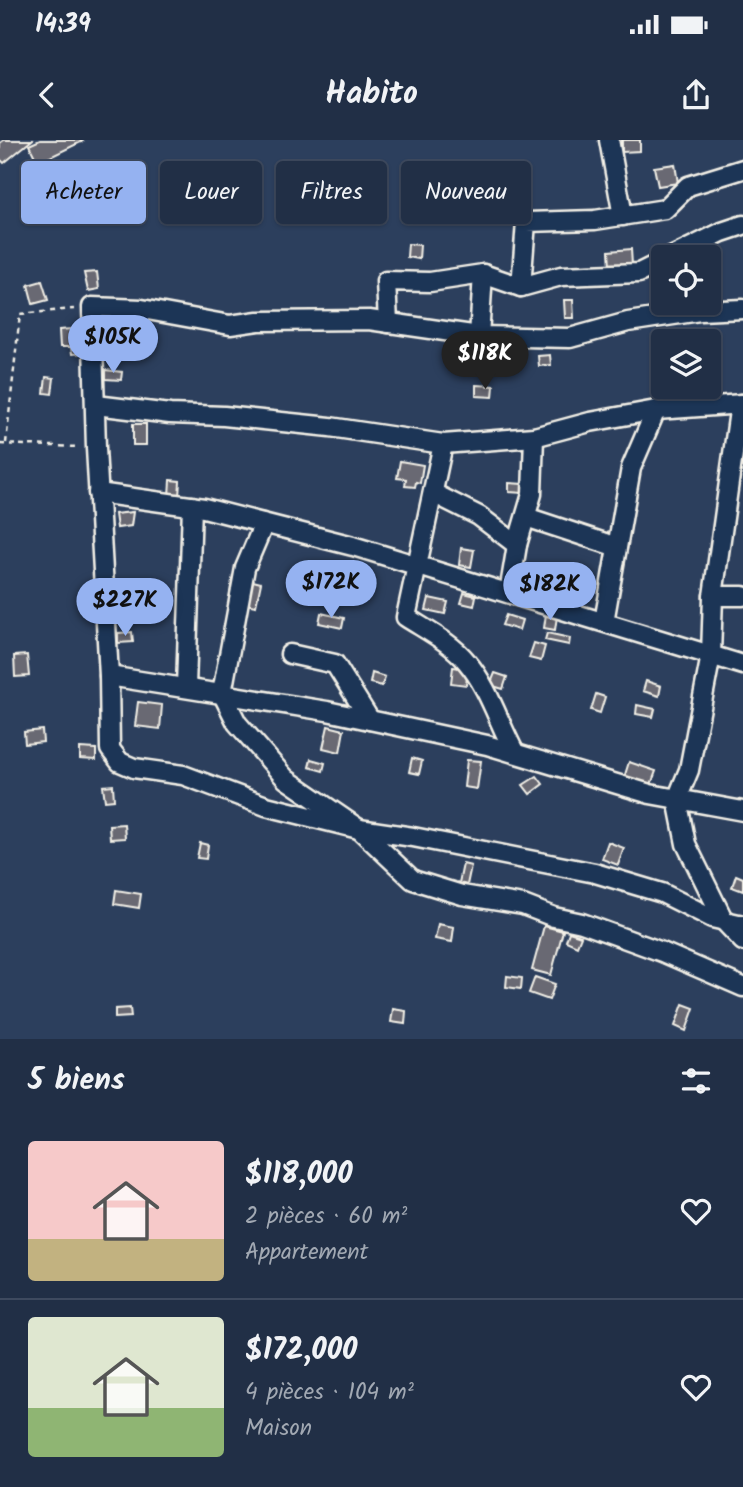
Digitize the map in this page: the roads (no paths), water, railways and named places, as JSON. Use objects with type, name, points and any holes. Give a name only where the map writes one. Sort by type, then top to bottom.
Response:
[{"type":"street","points":[[609,140],[623,216]]},
{"type":"street","points":[[521,287],[526,222],[595,220],[665,209],[688,186],[743,169]]},
{"type":"street","points":[[695,245],[743,225]]},
{"type":"street","points":[[388,323],[386,281],[430,282],[483,274],[521,287],[561,276],[639,273],[651,267]]},
{"type":"street","points":[[479,336],[483,274]]},
{"type":"street","points":[[743,309],[700,311],[628,322],[570,338],[479,336],[369,320],[258,321],[230,325],[142,309],[92,307],[110,749],[120,762],[134,768],[183,775],[266,806],[359,829],[427,839],[595,873],[662,893],[712,918],[743,925]]},
{"type":"street","points":[[96,405],[330,427],[443,444],[534,437],[590,422],[656,411],[742,404],[713,596],[711,655],[689,770],[677,799],[686,844],[724,921],[743,941]]},
{"type":"street","points":[[604,622],[631,468],[656,411]]},
{"type":"street","points":[[509,593],[517,545],[532,494],[534,437]]},
{"type":"street","points":[[443,444],[406,617],[467,661],[490,700],[514,753]]},
{"type":"street","points":[[99,493],[192,506],[262,523],[418,566],[743,665]]},
{"type":"street","points":[[433,493],[479,516],[517,545]]},
{"type":"street","points":[[186,687],[192,506]]},
{"type":"street","points":[[526,517],[617,547]]},
{"type":"street","points":[[262,523],[245,568],[222,693],[237,723],[286,779],[359,829],[413,880],[462,895],[523,905],[554,917],[582,923],[662,952],[743,986]]},
{"type":"street","points":[[713,596],[743,596]]},
{"type":"street","points":[[290,654],[335,664],[370,720]]},
{"type":"street","points":[[109,676],[370,720],[487,745],[650,794],[743,811]]}]
